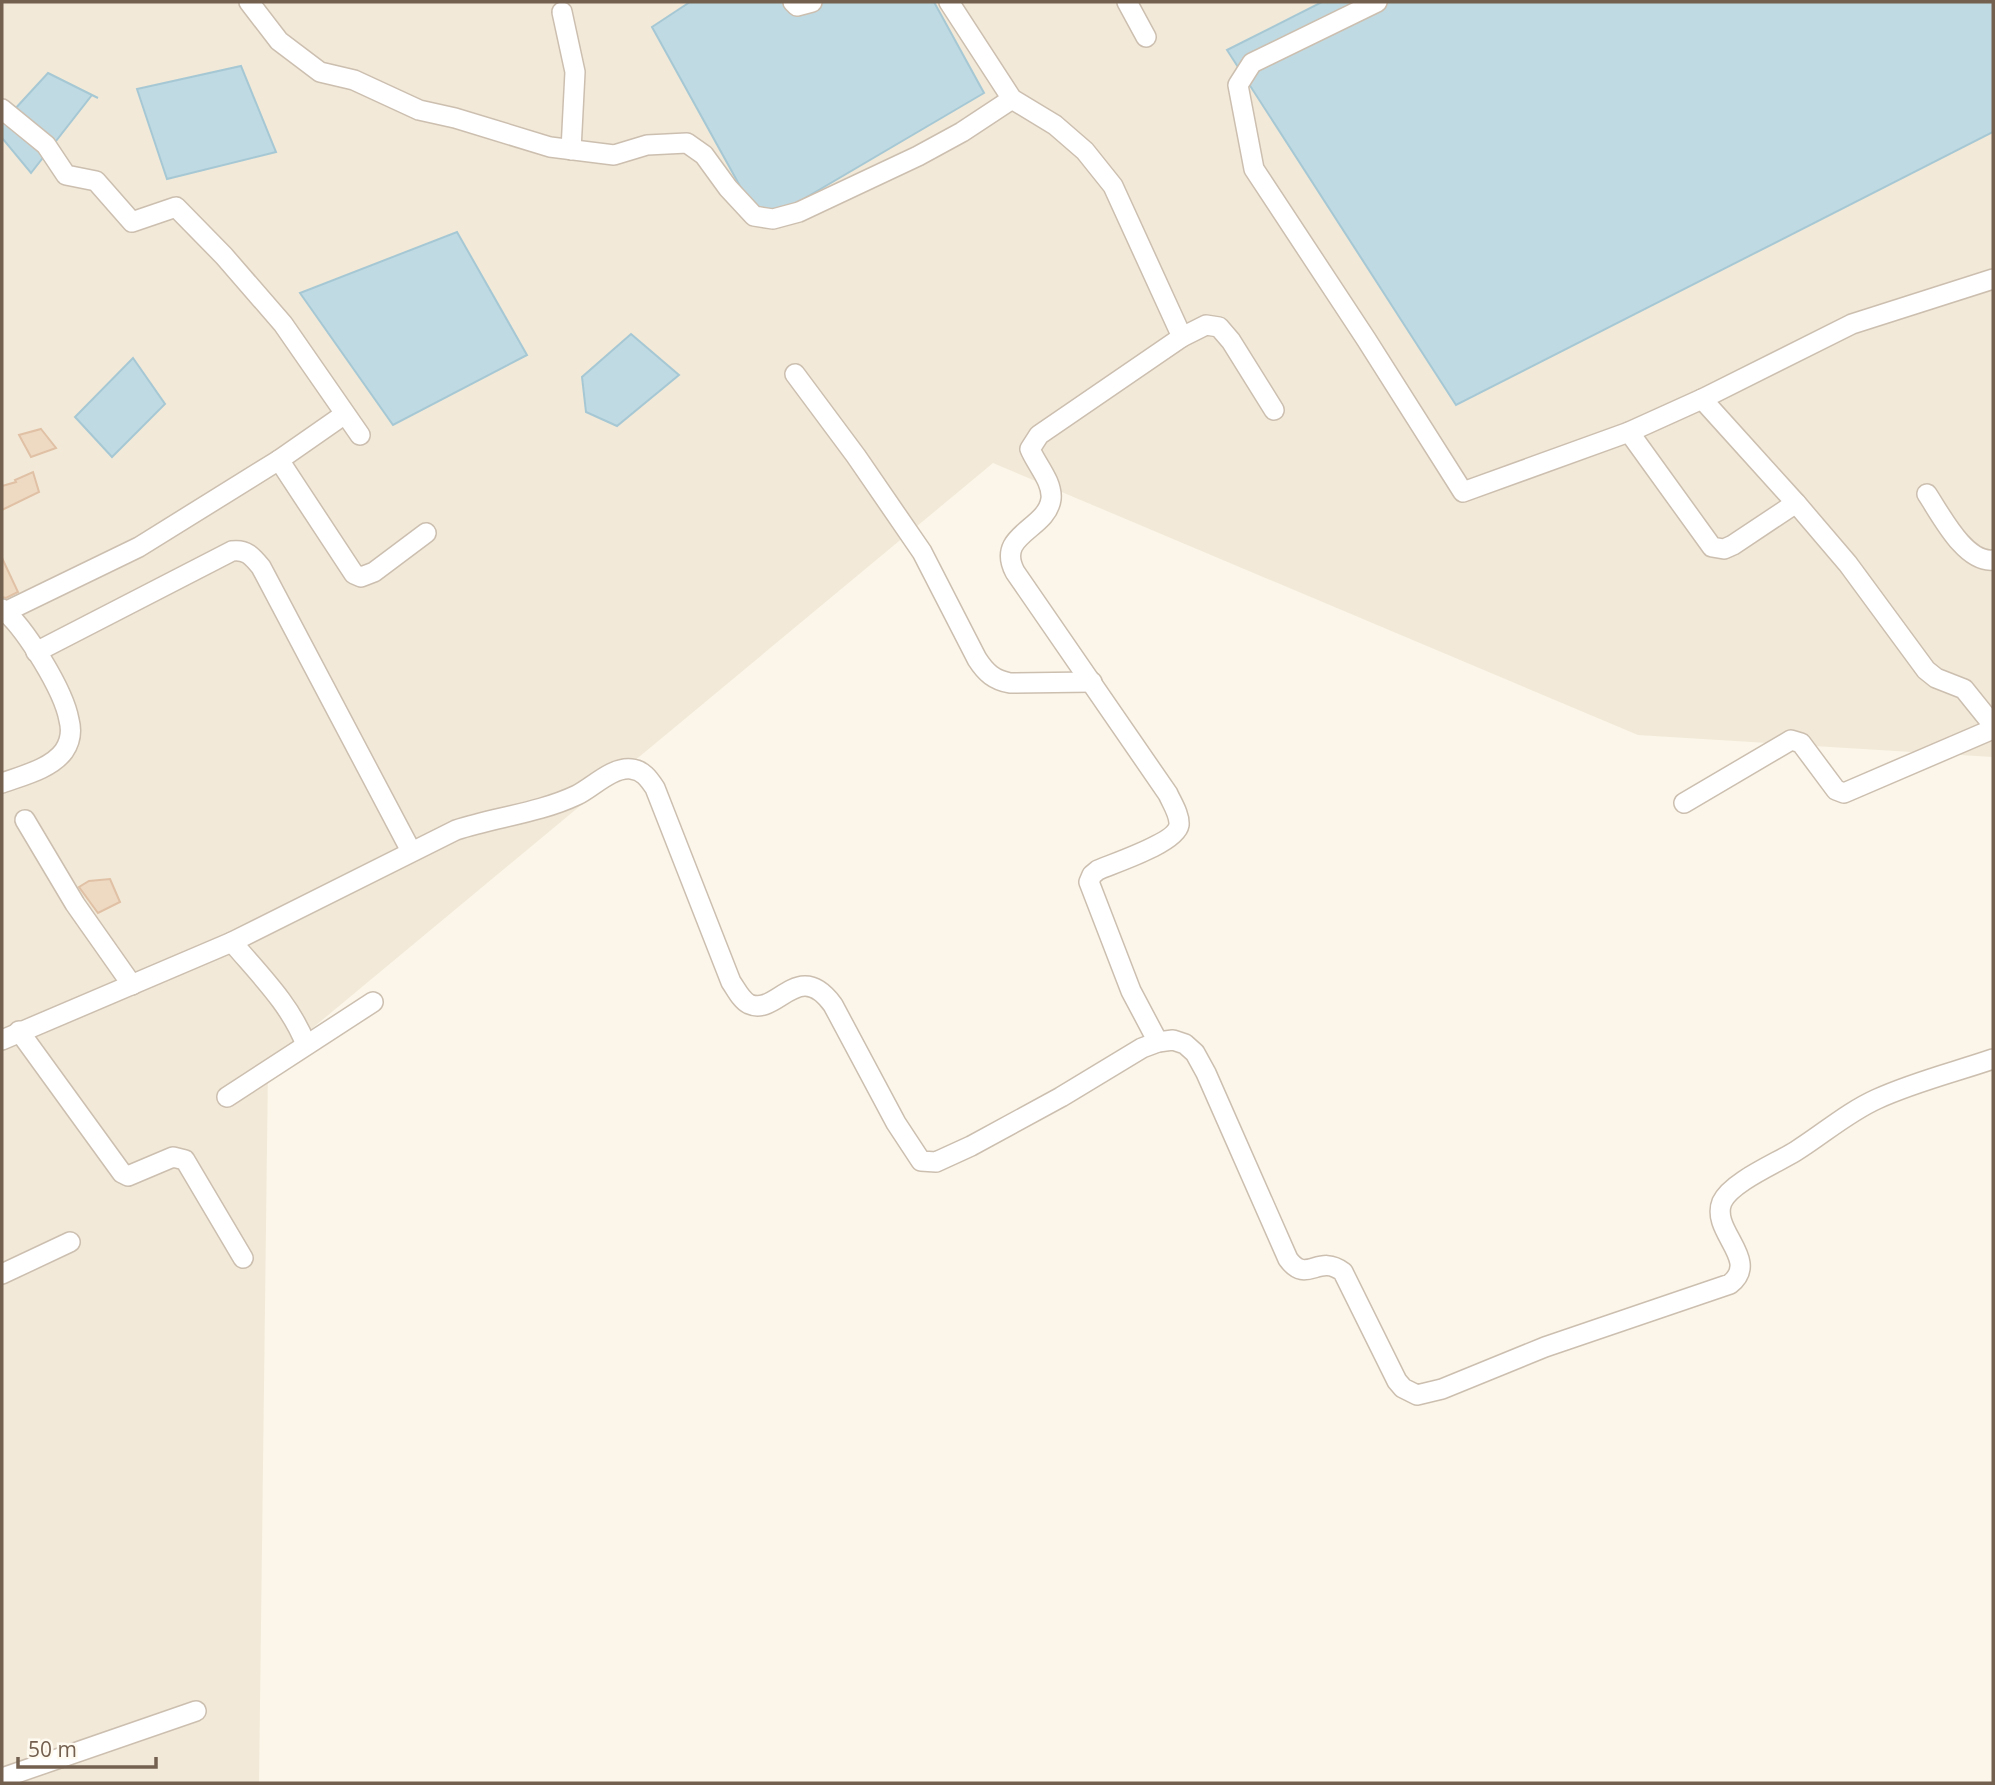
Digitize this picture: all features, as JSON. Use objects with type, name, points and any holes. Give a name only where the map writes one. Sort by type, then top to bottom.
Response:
[{"type":"street","points":[[249,2],[279,41],[320,72],[354,80],[419,110],[550,147],[571,150],[614,155],[647,145],[687,143],[695,146],[745,209],[754,216],[773,219],[799,212],[918,156],[962,132],[1012,99]]},
{"type":"street","points":[[793,2],[797,6],[812,2]]},
{"type":"street","points":[[949,2],[1012,99],[1055,125],[1085,150],[1113,186],[1182,337]]},
{"type":"street","points":[[1127,2],[1146,37]]},
{"type":"street","points":[[1377,2],[1252,63],[1238,85],[1254,169],[1463,492],[1629,432],[1702,399],[1852,324],[1993,279]]},
{"type":"street","points":[[562,12],[575,72],[571,150]]},
{"type":"street","points":[[2,109],[46,145],[66,175],[96,181],[132,222],[176,207],[224,256],[283,324],[360,435]]},
{"type":"street","points":[[1158,1041],[1131,991],[1089,882],[1098,870],[1171,837],[1179,826],[1178,816],[1168,794],[1009,561],[1009,554],[1014,544],[1048,508],[1051,499],[1051,489],[1030,449],[1040,435],[1100,391],[1182,337],[1206,325],[1219,327],[1231,341],[1274,410]]},
{"type":"street","points":[[795,374],[922,552],[977,659],[988,674],[999,681],[1010,683],[1092,682]]},
{"type":"street","points":[[1684,803],[1791,740],[1801,743],[1836,790],[1844,793],[1993,727],[1964,689],[1936,678],[1926,670],[1848,564],[1702,399]]},
{"type":"street","points":[[2,783],[46,766],[63,752],[71,736],[69,718],[58,692],[22,628],[3,610],[139,547],[279,460],[345,414]]},
{"type":"street","points":[[1629,432],[1712,547],[1724,549],[1733,545],[1796,503]]},
{"type":"street","points":[[279,460],[354,575],[361,577],[374,572],[426,533]]},
{"type":"street","points":[[1927,494],[1966,550],[1979,559],[1993,560]]},
{"type":"street","points":[[36,652],[232,551],[241,550],[248,553],[261,567],[411,851]]},
{"type":"street","points":[[243,1258],[185,1160],[173,1157],[128,1176],[122,1173],[10,1035],[232,942],[456,830],[542,808],[577,795],[620,770],[641,772],[655,788],[731,982],[740,995],[750,1004],[760,1005],[804,985],[824,993],[896,1123],[921,1161],[936,1162],[971,1146],[1061,1097],[1142,1048],[1158,1041],[1173,1040],[1185,1044],[1195,1053],[1206,1073],[1293,1266],[1305,1271],[1330,1264],[1343,1272],[1397,1381],[1403,1388],[1417,1395],[1442,1390],[1545,1347],[1730,1284],[1740,1273],[1741,1264],[1720,1213],[1726,1196],[1852,1112],[1878,1099],[1993,1059]]},
{"type":"street","points":[[25,820],[75,904],[132,985]]},
{"type":"street","points":[[232,942],[283,1002],[306,1045]]},
{"type":"street","points":[[227,1097],[373,1002]]},
{"type":"street","points":[[2,1274],[70,1242]]},
{"type":"street","points":[[2,1778],[196,1711]]},
{"type":"shaded area","points":[[2,2],[1993,2],[1993,757],[1638,735],[993,463],[268,1065],[259,1783],[2,1783]]},
{"type":"water","points":[[690,2],[934,2],[984,93],[761,224],[652,27]]},
{"type":"water","points":[[1322,2],[1993,2],[1993,132],[1456,405],[1227,50]]},
{"type":"water","points":[[241,66],[276,152],[167,179],[137,89]]},
{"type":"water","points":[[48,73],[92,95],[31,173],[2,138],[2,123]]},
{"type":"water","points":[[457,232],[527,355],[393,425],[300,293]]},
{"type":"water","points":[[631,334],[679,375],[617,426],[586,412],[582,377]]},
{"type":"water","points":[[133,358],[165,404],[112,457],[75,417]]},
{"type":"building","points":[[41,429],[56,448],[31,457],[19,435]]},
{"type":"building","points":[[33,472],[39,492],[2,510],[2,486],[16,482],[15,480]]},
{"type":"building","points":[[2,558],[18,592],[6,598],[2,597]]},
{"type":"building","points":[[110,879],[120,902],[98,913],[79,887],[89,881]]}]
